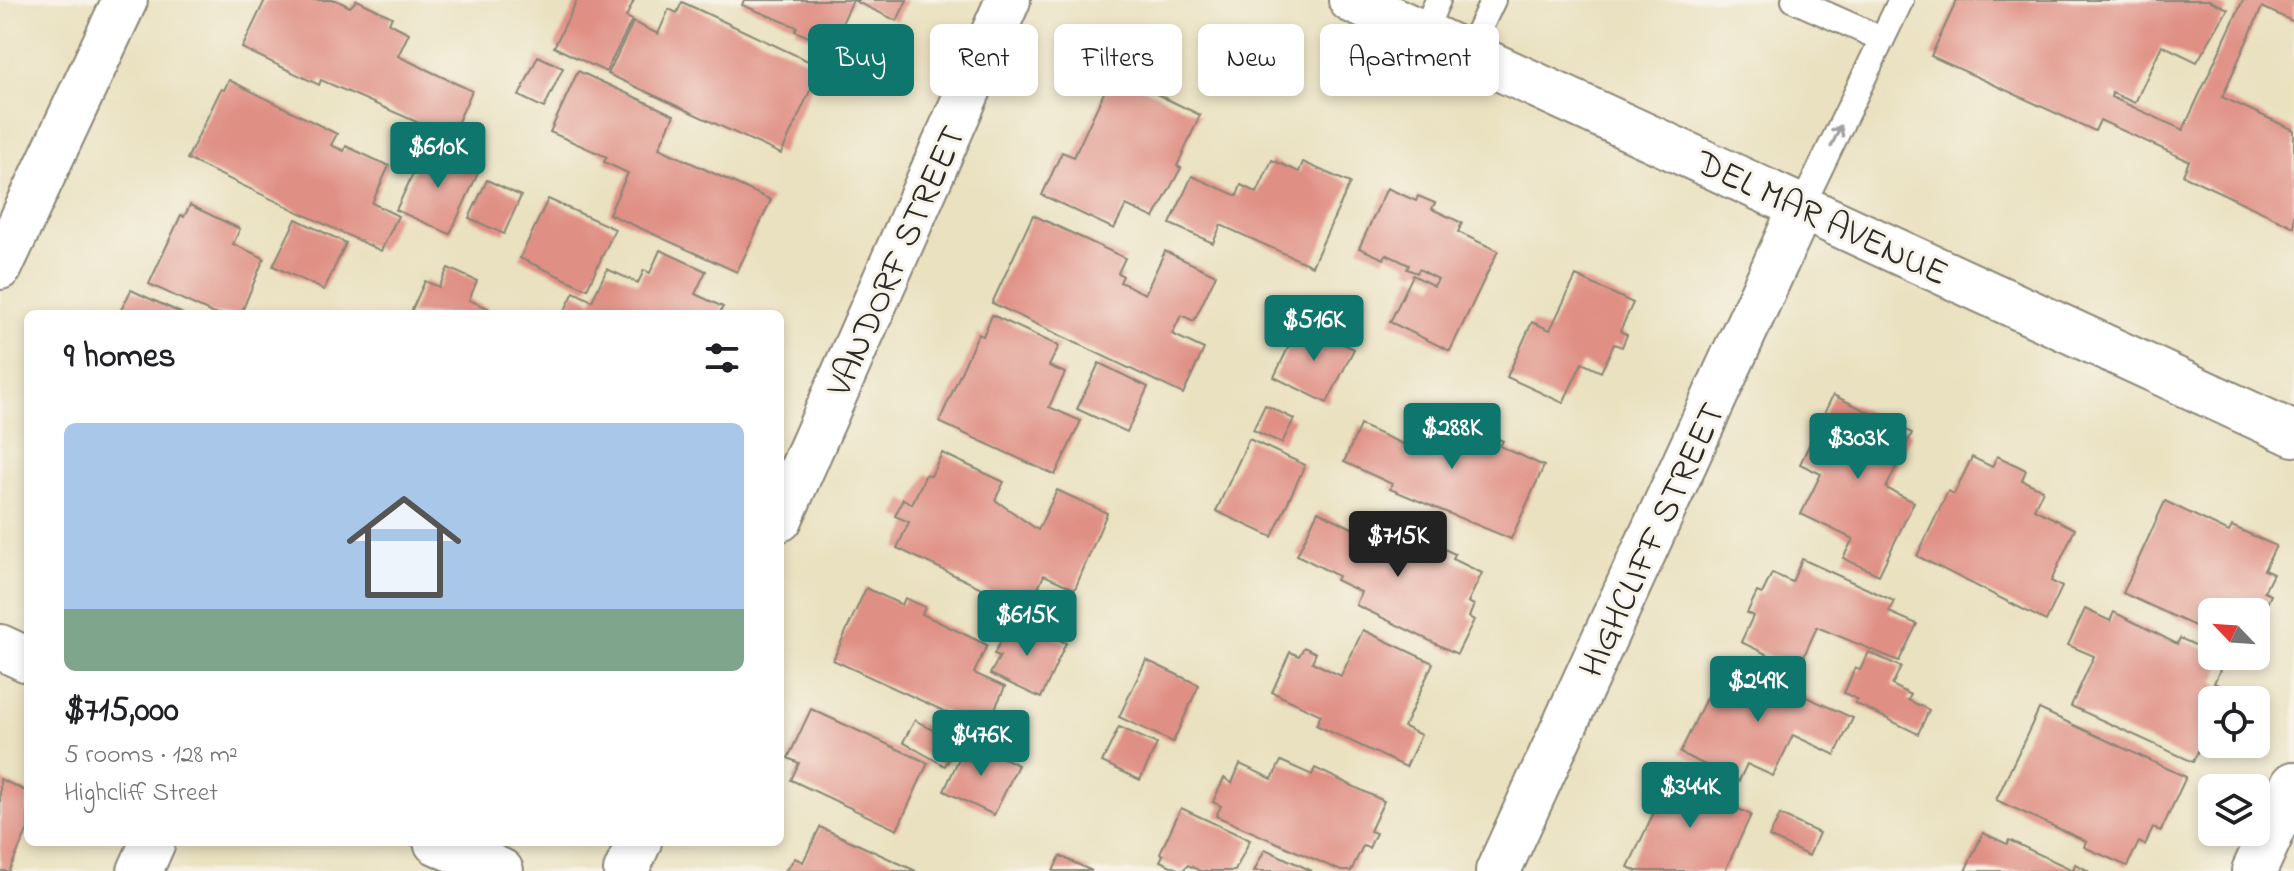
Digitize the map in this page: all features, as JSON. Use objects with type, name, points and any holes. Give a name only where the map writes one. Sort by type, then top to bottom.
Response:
[{"type":"street","points":[[0,267],[125,0]]},
{"type":"street","name":"VANDORF STREET","points":[[784,510],[1008,0]]},
{"type":"street","name":"DEL MAR AVENUE","points":[[1351,0],[1431,16]]},
{"type":"street","name":"DEL MAR AVENUE","points":[[1499,67],[2294,434]]},
{"type":"street","name":"HIGHCLIFF STREET","points":[[1498,871],[1802,206]]},
{"type":"street","points":[[0,647],[24,658]]},
{"type":"street","points":[[2254,871],[2294,784]]},
{"type":"street","points":[[140,871],[151,846]]},
{"type":"street","points":[[445,846],[501,871]]},
{"type":"street","points":[[626,871],[637,846]]},
{"type":"lane","points":[[1482,24],[1493,0]]},
{"type":"lane","points":[[1794,0],[1882,39]]},
{"type":"lane","points":[[1802,206],[1901,0]]},
{"type":"building","points":[[265,0],[336,0],[350,7],[357,0],[392,17],[389,23],[409,33],[398,56],[472,91],[451,137],[321,80],[319,85],[242,48]]},
{"type":"building","points":[[577,0],[634,0],[626,17],[632,20],[606,72],[554,47]]},
{"type":"building","points":[[744,0],[853,0],[842,24],[808,24],[808,37],[795,31],[797,27],[742,5]]},
{"type":"building","points":[[853,0],[907,0],[897,21]]},
{"type":"building","points":[[1957,0],[2209,0],[2228,9],[2197,62],[2162,45],[2135,103],[2112,93],[2111,97],[2183,130],[2243,0],[2294,0],[2294,22],[2262,7],[2222,97],[2294,130],[2294,227],[2183,175],[2189,161],[2100,120],[2095,131],[1931,56]]},
{"type":"building","points":[[682,2],[808,61],[808,95],[781,154],[608,74],[633,22],[658,34],[669,9],[677,13]]},
{"type":"building","points":[[538,56],[563,68],[544,108],[519,96]]},
{"type":"building","points":[[578,71],[674,115],[659,148],[771,200],[737,272],[609,214],[628,173],[604,162],[607,157],[550,132]]},
{"type":"building","points":[[229,80],[337,134],[331,145],[344,151],[346,146],[389,166],[372,203],[398,216],[381,251],[187,159],[221,89],[224,90]]},
{"type":"building","points":[[1102,96],[1161,96],[1200,115],[1177,166],[1181,168],[1154,218],[1126,205],[1114,229],[1042,195],[1062,152],[1074,157]]},
{"type":"building","points":[[426,146],[479,171],[450,234],[396,210]]},
{"type":"building","points":[[1272,160],[1299,172],[1303,162],[1350,183],[1312,266],[1221,225],[1213,243],[1170,224],[1192,176],[1237,196],[1241,185],[1257,193]]},
{"type":"building","points":[[487,180],[521,196],[504,234],[469,218]]},
{"type":"building","points":[[1387,188],[1416,201],[1418,196],[1435,203],[1432,209],[1462,223],[1458,232],[1498,251],[1450,351],[1390,322],[1413,275],[1434,286],[1438,279],[1419,269],[1417,273],[1407,269],[1409,265],[1386,254],[1384,259],[1359,248]]},
{"type":"building","points":[[548,199],[615,229],[587,289],[520,258]]},
{"type":"building","points":[[190,205],[240,229],[233,244],[264,258],[243,310],[205,310],[149,284],[181,215],[184,217]]},
{"type":"building","points":[[1033,215],[1125,258],[1118,273],[1123,276],[1120,282],[1145,294],[1165,251],[1216,275],[1194,321],[1181,315],[1172,334],[1204,349],[1183,394],[992,303]]},
{"type":"building","points":[[296,219],[346,243],[324,290],[273,266]]},
{"type":"building","points":[[660,250],[706,271],[695,294],[723,307],[721,310],[565,310],[574,292],[592,301],[607,269],[638,283],[644,270],[650,273]]},
{"type":"building","points":[[448,268],[477,281],[469,300],[488,308],[412,310],[425,281],[439,287]]},
{"type":"building","points":[[1576,276],[1633,303],[1620,331],[1627,335],[1622,347],[1614,344],[1601,372],[1582,363],[1563,403],[1507,377],[1532,322],[1550,330]]},
{"type":"building","points":[[131,290],[174,310],[121,310]]},
{"type":"building","points":[[992,315],[1059,346],[1049,366],[1065,373],[1049,407],[1081,421],[1055,475],[939,422],[978,334],[983,336]]},
{"type":"building","points":[[1300,323],[1354,349],[1327,403],[1274,377]]},
{"type":"building","points":[[1099,363],[1148,387],[1127,432],[1077,409]]},
{"type":"building","points":[[1833,395],[1912,433],[1886,488],[1914,502],[1879,575],[1843,558],[1853,539],[1801,514],[1821,474],[1800,464]]},
{"type":"building","points":[[1265,405],[1294,419],[1282,443],[1253,430]]},
{"type":"building","points":[[1422,409],[1448,421],[1450,417],[1503,441],[1500,446],[1544,466],[1511,539],[1390,489],[1392,484],[1344,462],[1360,425],[1405,445]]},
{"type":"building","points":[[1249,439],[1305,465],[1272,537],[1216,511]]},
{"type":"building","points":[[942,453],[1004,482],[995,500],[1038,530],[1057,490],[1107,513],[1075,589],[1044,575],[1028,610],[897,548],[909,522],[895,516],[903,499],[912,504],[926,474],[931,476]]},
{"type":"building","points":[[1997,456],[2026,470],[2022,480],[2043,490],[2034,509],[2075,529],[2051,581],[2062,587],[2046,621],[1917,556],[1948,491],[1954,494],[1972,457],[1992,467]]},
{"type":"building","points":[[2165,501],[2229,532],[2232,526],[2276,546],[2264,570],[2273,574],[2264,592],[2271,595],[2270,598],[2198,598],[2198,628],[2123,593]]},
{"type":"building","points":[[1318,511],[1360,532],[1362,527],[1386,538],[1391,529],[1436,550],[1438,546],[1455,554],[1453,559],[1482,573],[1468,602],[1474,605],[1469,617],[1474,620],[1457,654],[1356,605],[1361,592],[1297,555]]},
{"type":"building","points":[[1802,559],[1894,601],[1889,612],[1917,624],[1899,661],[1817,627],[1798,669],[1741,642],[1753,616],[1747,613],[1757,592],[1762,594],[1772,573],[1792,582]]},
{"type":"building","points":[[866,588],[902,605],[905,598],[925,607],[922,614],[987,645],[974,673],[1005,687],[985,730],[833,660]]},
{"type":"building","points":[[2085,609],[2110,621],[2114,612],[2177,644],[2180,638],[2198,646],[2198,670],[2220,670],[2214,683],[2221,686],[2198,686],[2198,751],[2193,762],[2071,706],[2094,656],[2068,645]]},
{"type":"building","points":[[1012,618],[1066,643],[1041,698],[990,674],[1000,656],[994,654]]},
{"type":"building","points":[[1363,630],[1433,663],[1404,727],[1421,735],[1406,767],[1316,725],[1321,715],[1272,692],[1290,652],[1299,656],[1304,647],[1316,653],[1312,662],[1341,676]]},
{"type":"building","points":[[1869,652],[1901,667],[1892,685],[1911,695],[1908,700],[1929,710],[1918,734],[1855,703],[1857,699],[1844,693],[1855,668],[1860,670]]},
{"type":"building","points":[[1146,660],[1199,685],[1173,742],[1119,717]]},
{"type":"building","points":[[1724,660],[1853,718],[1835,755],[1793,735],[1773,776],[1747,764],[1739,781],[1680,753]]},
{"type":"building","points":[[811,709],[928,763],[897,830],[791,780],[799,763],[788,758]]},
{"type":"building","points":[[2039,709],[2186,777],[2161,831],[2153,828],[2145,845],[2139,842],[2127,866],[2084,847],[2086,841],[1996,800]]},
{"type":"building","points":[[915,720],[957,744],[945,766],[903,742]]},
{"type":"building","points":[[1119,727],[1157,744],[1140,780],[1102,762]]},
{"type":"building","points":[[967,741],[1018,765],[994,815],[944,791]]},
{"type":"building","points":[[1281,761],[1312,775],[1315,768],[1384,801],[1370,831],[1376,833],[1369,848],[1363,846],[1351,871],[1341,871],[1216,816],[1221,806],[1213,802],[1224,778],[1232,783],[1240,764],[1272,779]]},
{"type":"building","points":[[1673,772],[1732,799],[1730,805],[1751,815],[1725,871],[1636,871],[1628,867]]},
{"type":"building","points":[[0,779],[24,790],[24,838],[9,871],[0,871]]},
{"type":"building","points":[[1181,808],[1250,840],[1235,871],[1200,871],[1188,865],[1182,871],[1160,861],[1163,855],[1160,853]]},
{"type":"building","points":[[1780,815],[1819,833],[1809,856],[1769,837]]},
{"type":"building","points":[[820,827],[916,871],[785,871],[795,858],[803,862]]},
{"type":"building","points":[[1983,833],[2007,844],[2009,840],[2073,870],[2075,864],[2089,871],[1965,871]]},
{"type":"building","points":[[1265,849],[1312,871],[1254,871]]},
{"type":"building","points":[[1060,856],[1092,871],[1053,871]]}]
